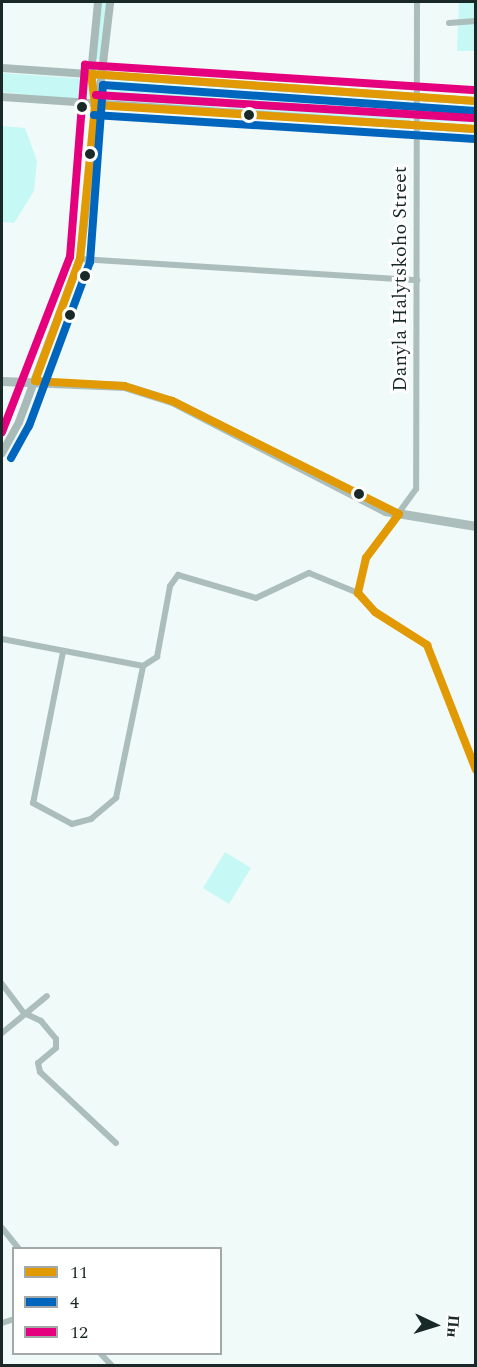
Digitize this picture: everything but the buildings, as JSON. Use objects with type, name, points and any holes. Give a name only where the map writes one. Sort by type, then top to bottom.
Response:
[{"type":"main road","points":[[96,105],[91,74],[98,2]]},
{"type":"main road","points":[[2,453],[35,381],[80,259],[96,105],[102,75],[110,2]]},
{"type":"main road","points":[[2,68],[476,101]]},
{"type":"main road","points":[[2,97],[416,127],[476,129]]},
{"type":"main road","points":[[2,381],[124,386],[172,401],[399,514],[476,526]]},
{"type":"street","name":"Danyla Halytskoho Street","points":[[358,593],[366,558],[416,489],[417,2]]},
{"type":"street","points":[[449,23],[476,21]]},
{"type":"street","points":[[80,259],[417,280]]},
{"type":"street","points":[[2,639],[143,666],[157,657],[170,586],[178,576],[256,598],[309,573],[358,593],[375,612],[427,645],[476,771]]},
{"type":"street","points":[[63,652],[33,803],[72,824],[91,819],[116,798],[143,666]]},
{"type":"street","points":[[2,984],[26,1014],[56,1039],[56,1048],[38,1063],[40,1072],[116,1143]]},
{"type":"street","points":[[2,1033],[47,996]]},
{"type":"street","points":[[2,1228],[17,1247]]},
{"type":"shaded area","points":[[102,2],[107,2],[101,59],[96,59]]},
{"type":"shaded area","points":[[459,2],[475,2],[475,51],[457,51]]},
{"type":"shaded area","points":[[2,73],[87,79],[91,97],[85,101],[2,92]]},
{"type":"shaded area","points":[[114,81],[216,89],[214,109],[113,103],[107,92]]},
{"type":"shaded area","points":[[228,90],[411,103],[410,121],[227,110]]},
{"type":"shaded area","points":[[421,104],[475,106],[475,122],[421,121]]},
{"type":"shaded area","points":[[2,126],[25,128],[37,161],[34,191],[14,223],[2,222]]},
{"type":"shaded area","points":[[59,336],[64,337],[52,363],[50,358]]},
{"type":"shaded area","points":[[225,852],[251,868],[229,904],[203,888]]},
{"type":"transit line","name":"12","points":[[2,432],[70,257],[85,65],[476,90]]},
{"type":"transit line","name":"11","points":[[399,514],[172,401],[124,386],[35,381],[80,259],[95,105],[91,74],[476,101]]},
{"type":"transit line","name":"4","points":[[11,458],[29,426],[90,262],[103,85],[475,111]]},
{"type":"transit line","name":"12","points":[[96,95],[476,118]]},
{"type":"transit line","name":"11","points":[[95,105],[476,129]]},
{"type":"transit line","name":"4","points":[[94,115],[475,139]]},
{"type":"transit line","name":"11","points":[[399,514],[366,558],[358,593],[375,612],[427,645],[476,770]]}]
